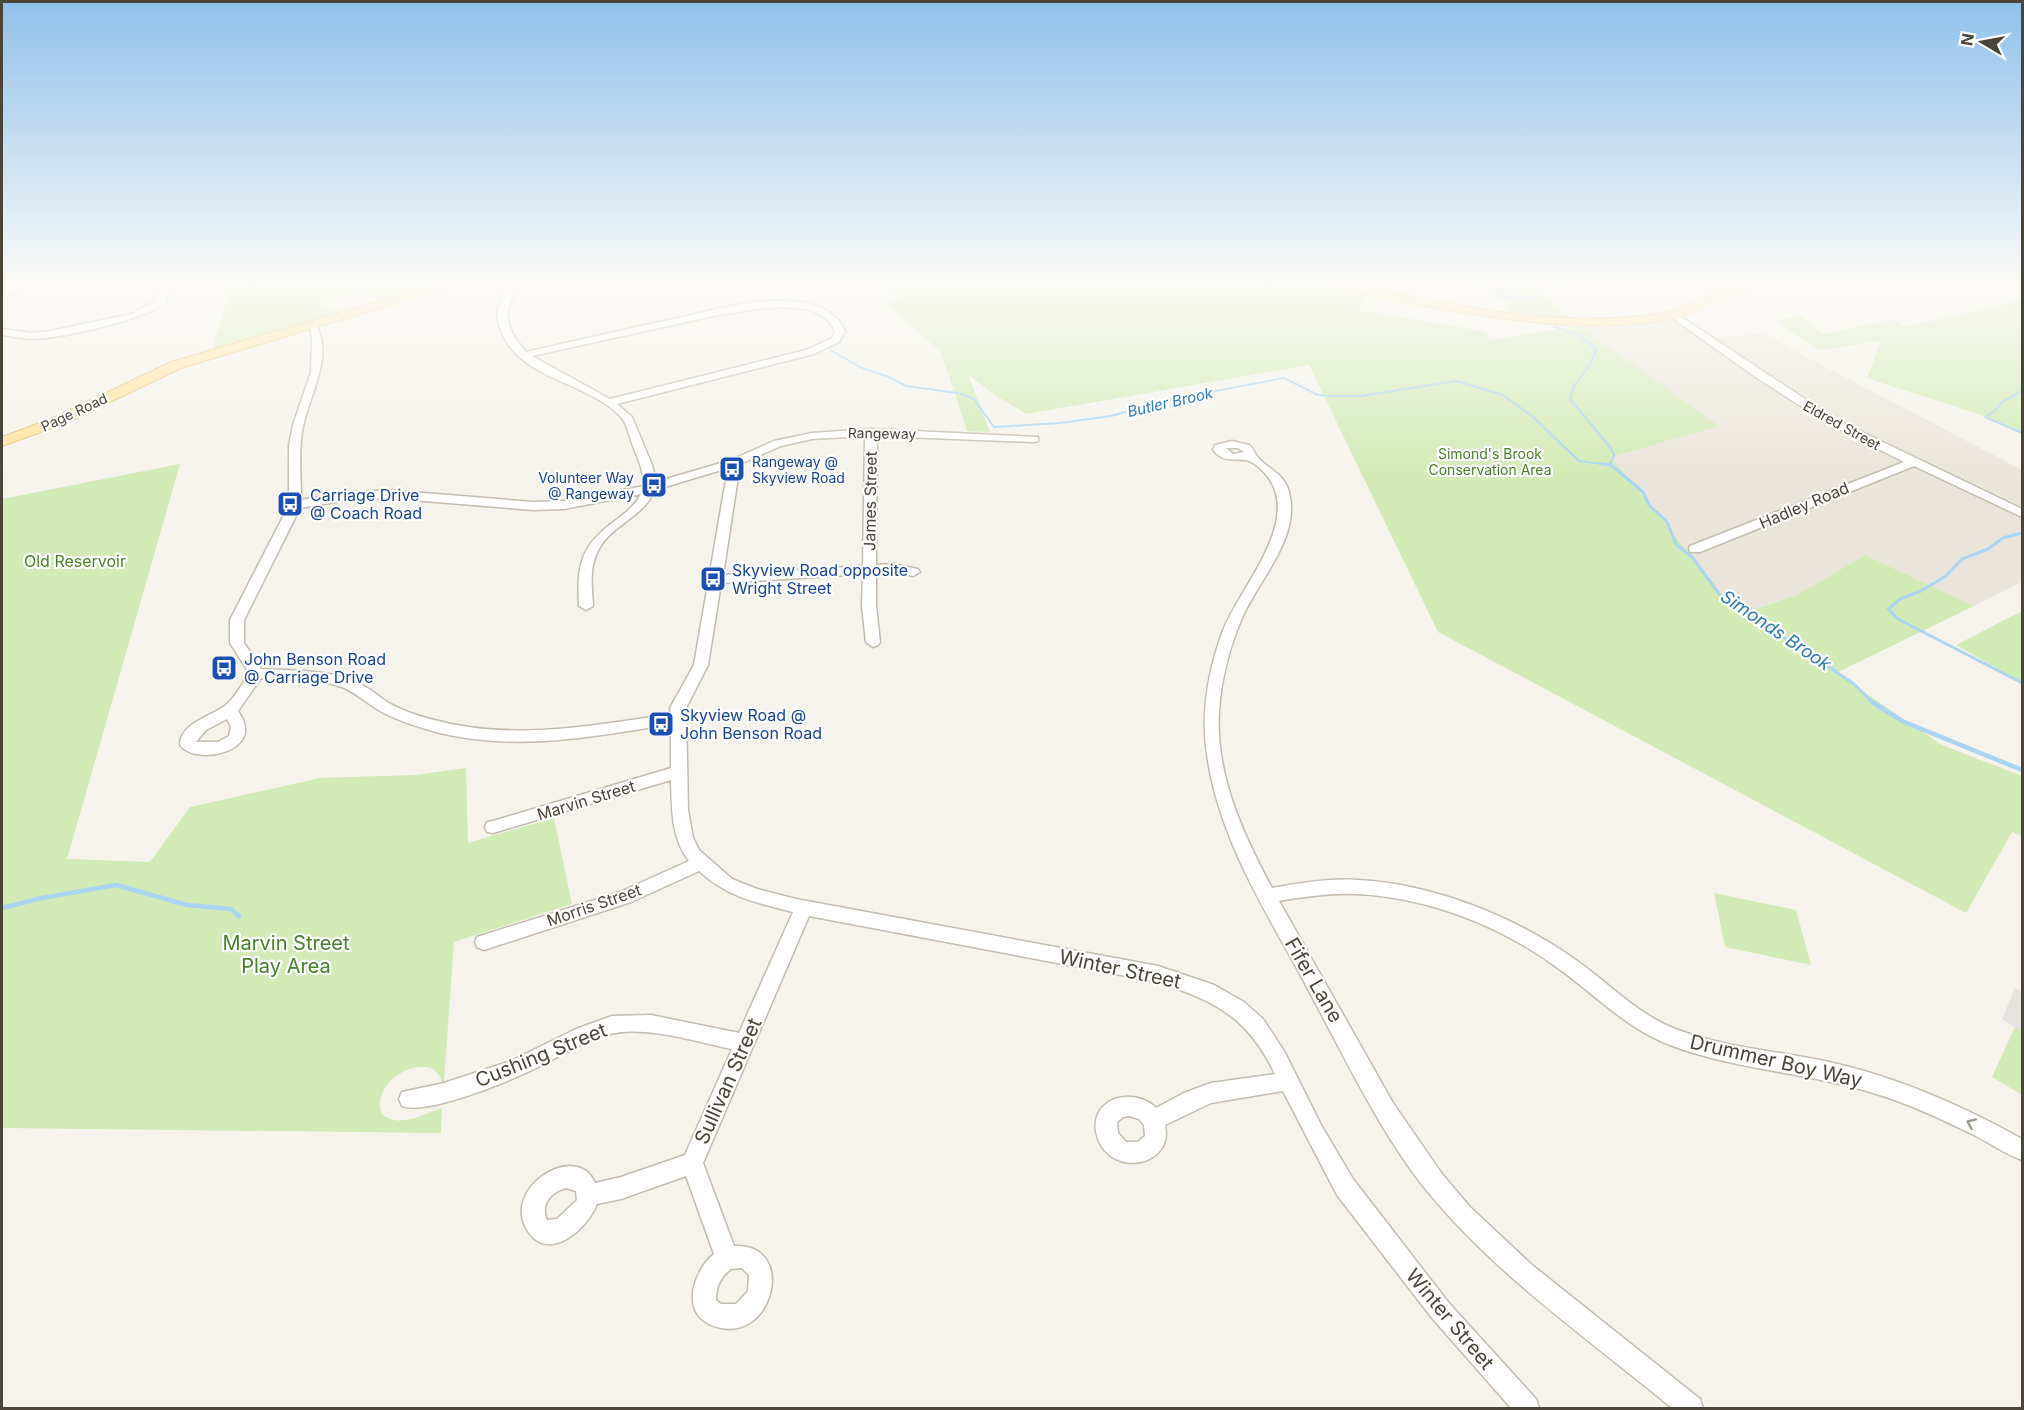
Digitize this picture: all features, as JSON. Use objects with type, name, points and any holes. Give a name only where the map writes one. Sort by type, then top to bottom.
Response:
[{"type":"main road","name":"Page Road","points":[[2,442],[61,420],[164,369],[237,347]]},
{"type":"street","points":[[317,347],[316,372],[298,425],[295,446],[295,505],[237,620],[235,642],[257,673],[347,683],[362,690],[383,706],[411,718],[483,735],[512,738],[553,735],[678,718]]},
{"type":"street","points":[[515,347],[524,355],[569,382],[611,402],[627,417],[650,478],[645,498],[596,543],[589,557],[584,579],[586,606]]},
{"type":"street","points":[[524,355],[561,347]]},
{"type":"street","points":[[611,402],[810,352],[821,347]]},
{"type":"street","name":"Eldred Street","points":[[1721,347],[1809,407],[1914,462],[2022,513]]},
{"type":"street","name":"Rangeway","points":[[295,505],[325,498],[387,494],[533,506],[564,505],[618,497],[735,462],[765,448],[791,440],[835,433],[871,432],[1034,439]]},
{"type":"street","name":"James Street","points":[[871,432],[869,619],[873,642]]},
{"type":"street","name":"Fifer Lane","points":[[1249,455],[1275,477],[1287,507],[1283,527],[1273,554],[1239,609],[1230,630],[1212,700],[1210,729],[1225,802],[1243,849],[1408,1147],[1437,1185],[1487,1240],[1556,1302],[1654,1376],[1691,1408]]},
{"type":"street","name":"Winter Street","points":[[735,462],[700,665],[678,708],[680,810],[686,838],[693,854],[726,884],[754,895],[804,907],[1158,974],[1179,980],[1224,999],[1247,1016],[1271,1046],[1345,1188],[1440,1310],[1527,1408]]},
{"type":"street","name":"Hadley Road","points":[[1695,549],[1914,462]]},
{"type":"street","points":[[714,579],[893,568],[913,572]]},
{"type":"street","points":[[229,710],[257,673]]},
{"type":"street","name":"Marvin Street","points":[[493,827],[678,772]]},
{"type":"street","name":"Morris Street","points":[[484,942],[625,897],[701,863]]},
{"type":"street","name":"Drummer Boy Way","points":[[1267,896],[1356,887],[1408,893],[1506,928],[1537,944],[1617,1005],[1672,1036],[1704,1047],[1852,1077],[1906,1094],[1981,1127],[2022,1150]]},
{"type":"street","name":"Sullivan Street","points":[[727,1258],[693,1163],[804,907]]},
{"type":"street","name":"Cushing Street","points":[[409,1099],[420,1099],[444,1093],[516,1068],[583,1035],[612,1025],[651,1024],[744,1044]]},
{"type":"street","points":[[1154,1120],[1191,1100],[1211,1093],[1289,1081]]},
{"type":"street","points":[[589,1195],[621,1188],[693,1163]]},
{"type":"shaded area","points":[[1609,347],[1787,347],[2022,470],[2022,582],[1974,606],[1865,555],[1797,595],[1745,612],[1731,605],[1611,457],[1718,426]]},
{"type":"shaded area","points":[[2015,988],[2022,992],[2022,1032],[2002,1019]]},
{"type":"green space","name":"Simond's Brook Conservation Area","points":[[935,347],[1609,347],[1719,426],[1611,457],[1731,605],[1746,612],[1797,595],[1865,555],[1974,606],[1836,673],[1942,745],[2022,776],[2022,836],[2012,832],[1966,913],[1438,632],[1309,365],[1026,414],[995,395],[968,374],[990,432],[967,431],[941,352]]},
{"type":"green space","points":[[1814,347],[1842,347],[1824,350]]},
{"type":"green space","points":[[1878,347],[2022,347],[2022,434],[1981,415],[1867,378]]},
{"type":"green space","name":"Marvin Street Play Area","points":[[180,464],[67,859],[150,862],[190,807],[320,778],[415,775],[466,768],[468,843],[554,818],[572,904],[454,942],[444,1081],[442,1082],[436,1072],[427,1067],[415,1068],[392,1079],[384,1089],[380,1101],[382,1114],[396,1120],[404,1120],[442,1108],[441,1133],[2,1128],[2,499]]},
{"type":"green space","points":[[2022,611],[2022,683],[1956,645]]},
{"type":"green space","points":[[1714,893],[1796,910],[1811,965],[1725,947]]},
{"type":"green space","points":[[2015,1027],[2022,1032],[2022,1095],[1992,1077]]},
{"type":"waterway","name":"Simonds Brook","points":[[1593,347],[1596,349],[1591,363],[1574,386],[1570,399],[1610,447],[1614,455],[1610,464]]},
{"type":"waterway","name":"Butler Brook","points":[[830,350],[862,368],[889,377],[906,386],[958,393],[974,399],[994,427],[1060,423],[1111,416],[1163,401],[1284,378],[1318,395],[1330,396],[1361,396],[1456,381],[1503,395],[1532,416],[1579,461],[1610,465]]},
{"type":"waterway","points":[[2022,391],[2002,402],[1995,411],[1985,417],[2022,433]]},
{"type":"waterway","name":"Butler Brook","points":[[1601,464],[1610,465]]},
{"type":"waterway","name":"Simonds Brook","points":[[1610,464],[1643,492],[1649,505],[1667,522],[1676,544],[1693,558],[1719,594],[1854,684],[1872,702]]},
{"type":"waterway","points":[[2022,533],[2003,538],[1988,549],[1962,559],[1946,576],[1921,591],[1900,599],[1888,609],[1898,619],[2022,683]]},
{"type":"waterway","name":"Simonds Brook","points":[[1872,702],[1902,721],[2022,770]]},
{"type":"waterway","points":[[2,908],[42,898],[116,885],[187,905],[231,909],[239,916]]},
{"type":"place","name":"Rangeway @ Skyview Road","points":[[732,469]]},
{"type":"place","name":"Volunteer Way @ Rangeway","points":[[654,485]]},
{"type":"place","name":"Carriage Drive @ Coach Road","points":[[290,504]]},
{"type":"place","name":"Skyview Road opposite Wright Street","points":[[713,579]]},
{"type":"place","name":"John Benson Road @ Carriage Drive","points":[[224,668]]},
{"type":"place","name":"Skyview Road @ John Benson Road","points":[[661,724]]},
{"type":"park label","name":"Old Reservoir","points":[[75,561]]}]
